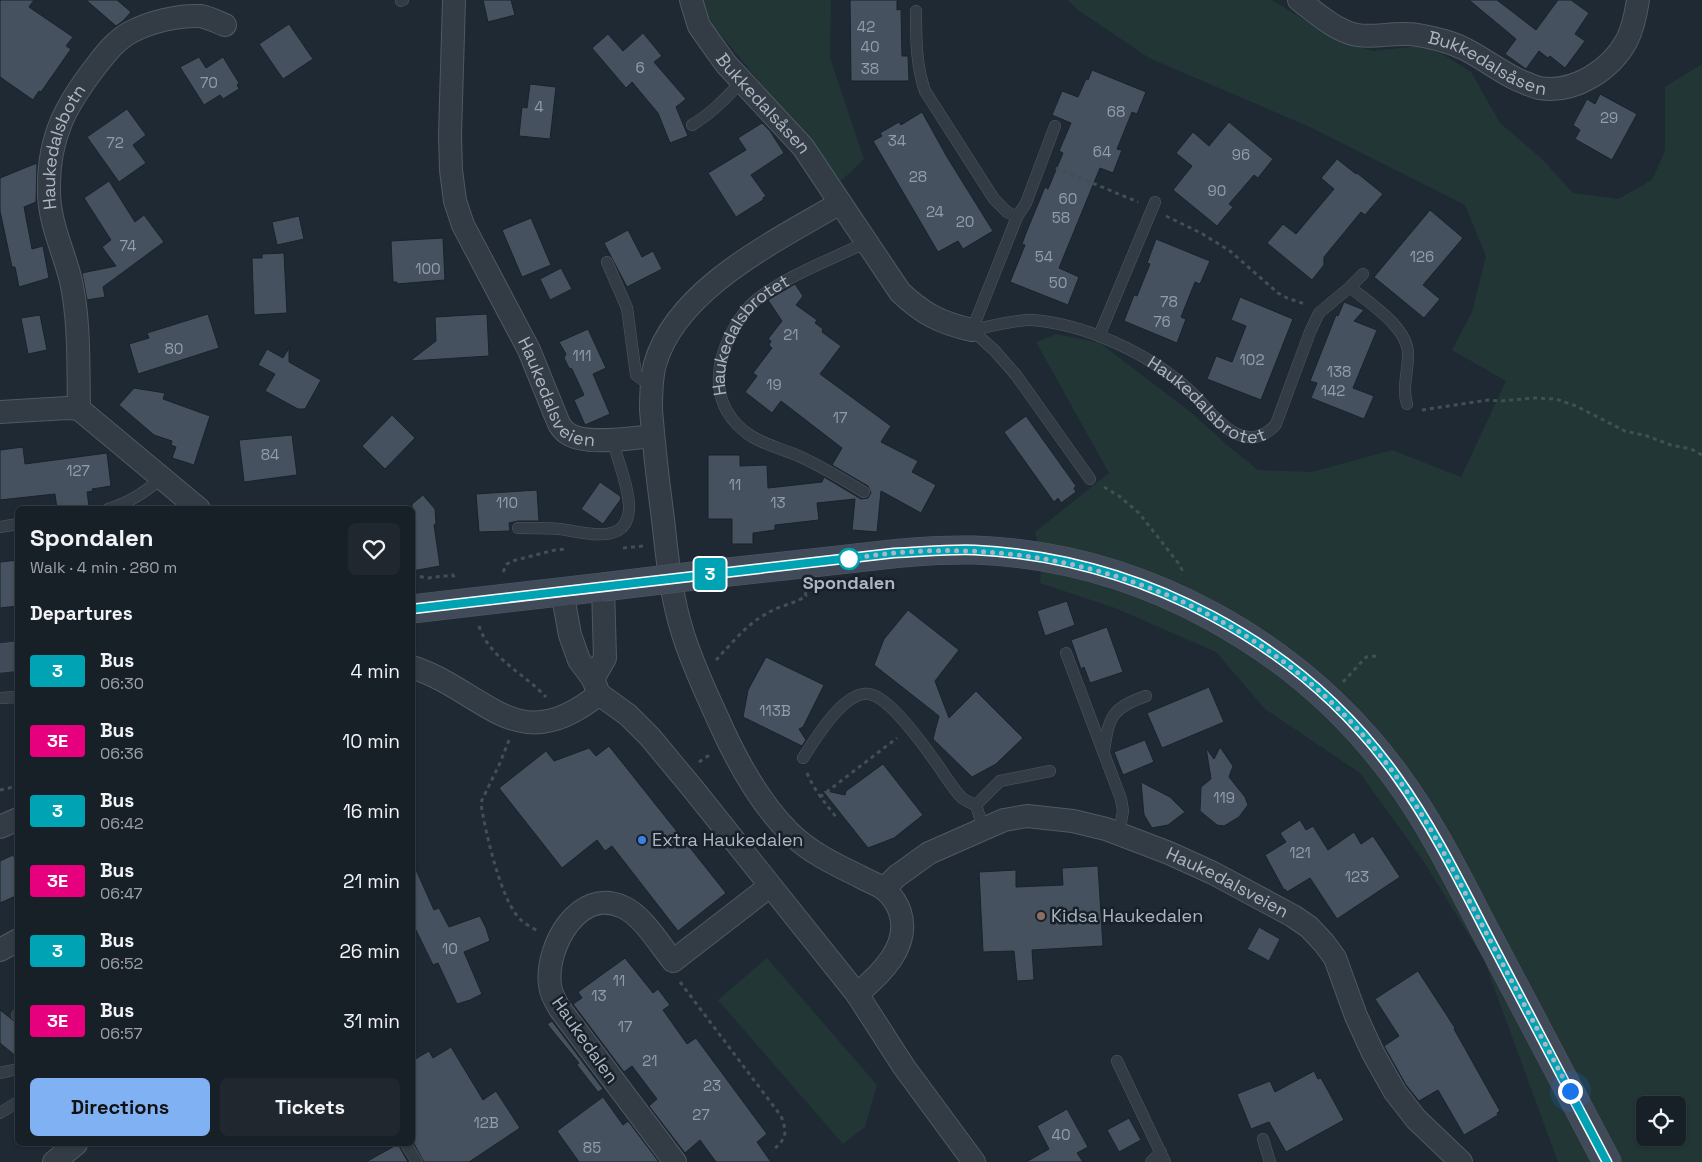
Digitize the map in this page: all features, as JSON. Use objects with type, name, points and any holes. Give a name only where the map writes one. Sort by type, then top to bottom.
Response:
[{"type":"main road","points":[[415,609],[894,553],[975,550],[1056,560],[1128,579],[1164,592],[1239,632],[1294,670],[1324,695],[1349,720],[1396,776],[1423,816],[1453,868],[1607,1162]]},
{"type":"main road","points":[[0,658],[15,656]]},
{"type":"street","name":"Haukedalsveien","points":[[454,0],[451,161],[455,201],[463,225],[529,350],[559,424],[566,433],[577,438],[592,440],[653,436]]},
{"type":"street","name":"Bukkedalsåsen","points":[[691,0],[699,26],[726,64],[803,147],[840,202]]},
{"type":"street","name":"Bukkedalsåsen","points":[[1299,0],[1342,29],[1358,35],[1406,34],[1427,36],[1453,43],[1517,79],[1539,88],[1561,88],[1582,81],[1601,71],[1615,58],[1628,39],[1638,0]]},
{"type":"street","name":"Haukedalsbotn","points":[[79,409],[75,309],[70,280],[50,212],[50,158],[64,114],[76,92],[112,46],[131,32],[171,18],[202,16],[225,25]]},
{"type":"street","points":[[840,202],[748,258],[718,279],[695,301],[676,323],[663,344],[655,364],[651,386],[651,410],[667,557],[675,604],[683,634],[698,674],[729,743],[757,792],[790,834],[810,851],[884,889],[896,901],[901,913],[902,925],[897,949],[889,963],[858,994]]},
{"type":"street","name":"Haukedalsbrotet","points":[[840,202],[900,292],[932,318],[972,330]]},
{"type":"street","points":[[0,412],[79,409],[195,506]]},
{"type":"street","points":[[415,668],[443,680],[506,718],[518,721],[540,722],[558,719],[572,713],[596,687],[604,658],[603,587]]},
{"type":"street","points":[[562,591],[570,635],[580,660],[596,687],[650,737],[858,994],[904,1067],[974,1162]]},
{"type":"street","name":"Haukedalsveien","points":[[884,889],[896,876],[929,853],[1004,820],[1027,816],[1073,821],[1119,834],[1169,853],[1213,873],[1293,916],[1309,927],[1335,958],[1356,1016],[1373,1053],[1395,1092],[1416,1119],[1461,1162]]},
{"type":"street","points":[[0,826],[15,820]]},
{"type":"street","points":[[672,960],[770,886]]},
{"type":"street","name":"Haukedalen","points":[[672,960],[635,914],[624,907],[614,904],[590,905],[580,911],[571,921],[556,944],[550,970],[550,984],[553,997],[566,1017],[675,1162]]},
{"type":"street","points":[[0,950],[15,942]]},
{"type":"street","points":[[54,1162],[74,1146]]},
{"type":"lane","points":[[916,11],[916,54],[919,74],[925,92],[994,199],[1007,212],[1017,217]]},
{"type":"lane","points":[[692,125],[718,107],[742,81]]},
{"type":"lane","points":[[1055,126],[1026,203],[1017,217],[972,330],[995,350],[1016,375],[1090,478]]},
{"type":"lane","points":[[1099,336],[1153,205]]},
{"type":"lane","name":"Haukedalsbrotet","points":[[864,492],[816,464],[766,444],[749,435],[726,410],[720,394],[718,377],[721,357],[729,337],[740,318],[755,301],[786,281],[867,242]]},
{"type":"lane","points":[[606,262],[627,308],[636,375],[651,386]]},
{"type":"lane","name":"Haukedalsbrotet","points":[[972,330],[1030,320],[1052,323],[1099,336],[1134,352],[1161,368],[1187,388],[1220,422],[1236,433],[1249,437],[1261,436],[1270,432],[1276,424],[1310,332],[1319,314],[1363,274]]},
{"type":"lane","points":[[1350,287],[1402,334],[1405,340],[1408,354],[1404,397],[1407,404]]},
{"type":"lane","points":[[518,528],[559,529],[608,535],[622,526],[629,510],[628,497],[612,439]]},
{"type":"lane","points":[[119,506],[140,496],[162,478]]},
{"type":"lane","points":[[0,527],[15,524]]},
{"type":"lane","points":[[1066,653],[1121,799],[1123,811],[1119,834]]},
{"type":"lane","points":[[803,758],[820,731],[846,703],[864,694],[870,694],[891,708],[910,728],[963,799],[976,805],[983,828]]},
{"type":"lane","points":[[1104,754],[1106,736],[1110,723],[1116,713],[1127,703],[1146,696]]},
{"type":"lane","points":[[0,698],[15,698]]},
{"type":"lane","points":[[976,805],[1000,781],[1050,771]]},
{"type":"lane","points":[[1117,1061],[1163,1157],[1152,1162]]},
{"type":"lane","points":[[0,1072],[15,1069]]},
{"type":"lane","points":[[0,1113],[15,1104]]},
{"type":"lane","points":[[1263,1139],[1270,1162]]},
{"type":"lane","points":[[407,1146],[417,1162]]},
{"type":"path","points":[[1042,162],[1137,202]]},
{"type":"path","points":[[1153,205],[1230,251],[1278,293],[1299,302]]},
{"type":"path","points":[[1407,404],[1416,411],[1488,400],[1556,399],[1576,406],[1625,431],[1647,436],[1702,455]]},
{"type":"path","points":[[1090,478],[1118,496],[1139,513],[1179,564],[1182,570],[1180,580]]},
{"type":"path","points":[[618,548],[652,545]]},
{"type":"path","points":[[503,572],[507,564],[521,558],[555,550],[572,549]]},
{"type":"path","points":[[415,576],[428,578],[453,575],[456,582]]},
{"type":"path","points":[[712,665],[752,624],[765,614],[800,600],[806,596],[805,591]]},
{"type":"path","points":[[478,624],[482,636],[496,654],[548,699]]},
{"type":"path","points":[[1339,686],[1366,657],[1377,656]]},
{"type":"path","points":[[820,798],[910,728]]},
{"type":"path","points":[[510,734],[500,763],[482,800],[484,830],[504,891],[516,913],[520,919],[556,944]]},
{"type":"path","points":[[696,763],[718,750]]},
{"type":"path","points":[[803,758],[812,784],[820,798],[837,818]]},
{"type":"path","points":[[0,790],[15,787]]},
{"type":"path","points":[[672,960],[676,977],[781,1116],[785,1126],[784,1138],[782,1143],[772,1151]]},
{"type":"green space","points":[[702,0],[831,0],[830,58],[864,159],[841,181],[712,24]]},
{"type":"green space","points":[[1068,0],[1272,0],[1341,42],[1374,51],[1419,46],[1444,55],[1471,72],[1500,123],[1542,159],[1573,193],[1618,199],[1652,180],[1665,151],[1665,87],[1702,64],[1702,1162],[1558,1162],[1484,960],[1424,862],[1360,773],[1265,709],[1216,652],[1115,608],[1040,583],[1042,559],[1035,532],[1109,473],[1036,342],[1057,334],[1100,343],[1193,414],[1258,470],[1312,472],[1392,450],[1461,477],[1506,381],[1452,350],[1472,312],[1486,256],[1465,205],[1312,128],[1149,58],[1078,10]]},
{"type":"green space","points":[[767,958],[877,1085],[865,1127],[843,1144],[718,1000]]},
{"type":"building","points":[[0,0],[34,0],[29,7],[73,37],[66,46],[71,49],[41,92],[39,91],[33,100],[0,77]]},
{"type":"building","points":[[86,0],[117,0],[131,12],[116,26]]},
{"type":"building","points":[[483,0],[511,0],[515,15],[488,22]]},
{"type":"building","points":[[850,0],[897,0],[897,10],[901,9],[902,56],[908,56],[909,81],[851,81]]},
{"type":"building","points":[[1469,0],[1497,0],[1536,30],[1558,0],[1571,0],[1589,13],[1575,34],[1585,41],[1565,68],[1550,56],[1548,58],[1539,51],[1526,69],[1505,54],[1516,39]]},
{"type":"building","points":[[289,24],[313,59],[283,79],[259,44]]},
{"type":"building","points":[[643,33],[662,56],[654,62],[686,99],[676,107],[688,136],[670,143],[658,113],[632,82],[626,88],[592,48],[608,34],[623,51]]},
{"type":"building","points":[[199,57],[206,68],[223,57],[239,83],[237,85],[239,89],[223,99],[220,95],[204,105],[180,67]]},
{"type":"building","points":[[1092,70],[1146,92],[1137,114],[1132,112],[1117,149],[1122,150],[1113,173],[1100,168],[1059,268],[1079,277],[1068,305],[1010,282],[1025,245],[1022,244],[1026,233],[1045,187],[1048,189],[1063,153],[1059,151],[1071,123],[1052,115],[1062,91],[1078,97]]},
{"type":"building","points":[[530,84],[556,87],[550,139],[519,136],[522,107],[527,108]]},
{"type":"building","points":[[1600,94],[1637,114],[1612,160],[1575,139],[1580,130],[1573,125],[1587,99],[1595,104]]},
{"type":"building","points":[[127,109],[146,135],[133,145],[146,163],[119,182],[87,137]]},
{"type":"building","points":[[922,112],[947,157],[993,231],[963,249],[958,241],[938,252],[873,141],[882,136],[880,133],[899,122],[901,125]]},
{"type":"building","points":[[1229,122],[1273,159],[1258,178],[1254,175],[1229,204],[1233,207],[1217,226],[1173,190],[1192,166],[1176,153],[1193,132],[1209,146]]},
{"type":"building","points":[[762,123],[770,131],[784,153],[751,175],[766,196],[763,200],[736,217],[708,173],[746,150],[738,138]]},
{"type":"building","points":[[1337,159],[1383,194],[1365,215],[1361,212],[1324,257],[1324,265],[1312,280],[1267,243],[1283,224],[1296,234],[1334,189],[1321,178]]},
{"type":"building","points":[[37,163],[36,202],[24,207],[32,249],[43,246],[49,278],[19,287],[15,267],[12,267],[0,211],[0,178]]},
{"type":"building","points":[[109,181],[135,222],[144,215],[164,242],[103,287],[105,297],[87,300],[82,273],[116,266],[102,247],[111,240],[84,198]]},
{"type":"building","points":[[1430,210],[1463,238],[1423,285],[1440,299],[1424,318],[1374,277]]},
{"type":"building","points":[[299,216],[304,239],[277,245],[272,222]]},
{"type":"building","points":[[531,218],[551,265],[522,277],[502,230]]},
{"type":"building","points":[[628,230],[642,257],[653,251],[662,269],[627,287],[604,243]]},
{"type":"building","points":[[443,238],[445,280],[397,284],[397,282],[393,282],[391,241]]},
{"type":"building","points":[[1156,239],[1210,261],[1200,284],[1195,282],[1181,317],[1186,319],[1177,343],[1124,321],[1134,295],[1137,296],[1150,264],[1147,263]]},
{"type":"building","points":[[284,253],[287,313],[254,315],[252,258],[262,258],[262,254]]},
{"type":"building","points":[[561,268],[572,289],[550,300],[540,279]]},
{"type":"building","points":[[795,284],[803,296],[796,305],[817,320],[815,323],[823,329],[822,332],[841,346],[820,374],[891,426],[881,442],[918,461],[912,472],[936,485],[921,513],[881,491],[877,532],[852,530],[855,499],[817,503],[819,520],[775,525],[775,530],[753,533],[753,544],[732,544],[732,519],[708,519],[708,455],[740,455],[740,466],[767,465],[768,488],[822,482],[824,477],[861,499],[868,498],[871,493],[868,486],[832,465],[842,448],[781,401],[772,413],[745,392],[757,376],[753,373],[772,348],[769,345],[771,341],[768,339],[782,321],[768,300]]},
{"type":"building","points":[[1240,297],[1293,319],[1261,400],[1207,379],[1216,356],[1232,362],[1246,326],[1231,320]]},
{"type":"building","points":[[1344,302],[1364,310],[1354,321],[1377,330],[1353,388],[1374,396],[1364,419],[1311,398],[1317,383],[1310,381],[1336,315],[1338,316]]},
{"type":"building","points":[[208,314],[219,348],[138,374],[129,344],[149,338],[147,333]]},
{"type":"building","points":[[487,314],[489,356],[410,361],[436,341],[435,317]]},
{"type":"building","points":[[40,315],[47,350],[28,354],[21,318]]},
{"type":"building","points":[[588,329],[606,368],[593,374],[610,414],[585,425],[574,400],[584,395],[572,369],[569,368],[564,358],[566,354],[559,342]]},
{"type":"building","points":[[289,348],[289,362],[321,380],[305,409],[298,409],[265,391],[275,374],[258,365],[267,349],[283,358]]},
{"type":"building","points":[[134,388],[165,393],[163,399],[210,416],[194,465],[172,458],[176,447],[171,445],[172,441],[154,435],[119,405]]},
{"type":"building","points":[[392,415],[415,438],[385,469],[362,446]]},
{"type":"building","points":[[1026,416],[1076,486],[1074,488],[1076,492],[1061,503],[1058,498],[1054,502],[1004,432]]},
{"type":"building","points":[[292,435],[297,475],[244,482],[239,440]]},
{"type":"building","points":[[23,447],[25,464],[107,453],[111,486],[92,489],[93,491],[87,492],[89,506],[57,506],[55,494],[0,500],[0,450]]},
{"type":"building","points":[[600,482],[620,496],[621,499],[603,524],[581,509]]},
{"type":"building","points":[[537,490],[539,521],[509,523],[510,531],[479,532],[476,494]]},
{"type":"building","points":[[423,495],[435,509],[436,523],[434,525],[440,566],[415,570],[415,506],[412,506]]},
{"type":"building","points":[[15,560],[15,606],[0,608],[0,562]]},
{"type":"building","points":[[1067,601],[1075,625],[1045,636],[1037,611]]},
{"type":"building","points":[[908,610],[959,650],[935,681],[949,718],[976,691],[1023,738],[996,764],[972,777],[933,739],[939,716],[874,665],[884,639]]},
{"type":"building","points":[[1107,627],[1123,672],[1090,683],[1084,667],[1081,669],[1071,640]]},
{"type":"building","points":[[766,657],[824,685],[803,727],[799,729],[806,740],[802,746],[743,717],[748,690]]},
{"type":"building","points":[[1209,687],[1224,722],[1162,748],[1147,713]]},
{"type":"building","points":[[1145,740],[1154,762],[1123,775],[1114,752]]},
{"type":"building","points":[[609,746],[726,893],[678,931],[612,846],[605,851],[597,840],[562,868],[499,788],[546,751],[554,761],[589,748],[596,756]]},
{"type":"building","points":[[1220,747],[1233,766],[1229,777],[1245,797],[1248,805],[1239,817],[1224,826],[1217,825],[1200,811],[1201,787],[1211,779],[1206,748],[1214,759]]},
{"type":"building","points":[[883,764],[923,815],[894,838],[868,848],[822,790],[845,795],[846,791]]},
{"type":"building","points":[[1141,782],[1170,797],[1185,812],[1168,825],[1152,828],[1144,815]]},
{"type":"building","points":[[1300,820],[1306,830],[1313,826],[1328,850],[1354,832],[1361,844],[1373,836],[1400,877],[1337,919],[1310,878],[1287,892],[1284,890],[1265,855],[1286,842],[1280,833]]},
{"type":"building","points":[[13,855],[15,859],[15,896],[0,903],[0,861]]},
{"type":"building","points":[[1098,866],[1103,946],[1032,950],[1034,980],[1017,981],[1014,951],[983,952],[979,872],[1016,870],[1016,887],[1063,885],[1062,868]]},
{"type":"building","points":[[415,868],[434,910],[439,908],[449,927],[480,916],[490,941],[464,952],[482,994],[470,1000],[457,1004],[438,963],[433,965],[415,928]]},
{"type":"building","points":[[1259,927],[1280,939],[1269,961],[1247,949]]},
{"type":"building","points":[[625,958],[653,993],[658,989],[670,1005],[663,1010],[687,1044],[696,1038],[767,1134],[757,1142],[771,1162],[716,1162],[700,1140],[685,1153],[649,1106],[657,1099],[632,1066],[624,1072],[573,1004],[582,998],[578,992]]},
{"type":"building","points":[[1418,971],[1455,1028],[1500,1111],[1497,1113],[1498,1115],[1464,1135],[1438,1090],[1419,1101],[1406,1085],[1384,1046],[1399,1036],[1375,999]]},
{"type":"building","points":[[0,1010],[15,1022],[15,1056],[0,1043]]},
{"type":"building","points":[[552,1021],[603,1089],[598,1092],[577,1065],[579,1063],[547,1024]]},
{"type":"building","points":[[451,1047],[483,1100],[496,1091],[520,1128],[469,1162],[424,1162],[415,1146],[415,1059],[429,1051],[433,1058]]},
{"type":"building","points":[[1314,1071],[1318,1079],[1321,1078],[1344,1120],[1286,1152],[1269,1122],[1251,1129],[1237,1094],[1270,1081],[1275,1092]]},
{"type":"building","points":[[603,1097],[623,1125],[628,1121],[659,1162],[579,1162],[557,1131]]},
{"type":"building","points":[[1067,1109],[1088,1147],[1077,1153],[1083,1162],[1026,1162],[1049,1149],[1037,1126]]},
{"type":"building","points":[[1129,1118],[1141,1140],[1119,1152],[1107,1130]]},
{"type":"building","points":[[394,1146],[399,1146],[408,1162],[366,1162]]},
{"type":"bus line","name":"3","points":[[415,609],[894,553],[975,550],[1056,560],[1128,579],[1164,592],[1231,626],[1294,670],[1324,695],[1349,720],[1396,776],[1423,816],[1453,868],[1607,1162]]},
{"type":"place","name":"Spondalen","points":[[849,559]]},
{"type":"place","name":"Extra Haukedalen","points":[[642,840]]},
{"type":"place","name":"Kidsa Haukedalen","points":[[1041,916]]},
{"type":"route","points":[[849,559],[894,553],[975,550],[1056,560],[1094,569],[1164,592],[1196,608],[1231,626],[1294,670],[1324,695],[1349,720],[1396,776],[1423,816],[1453,868],[1570,1091]]}]
